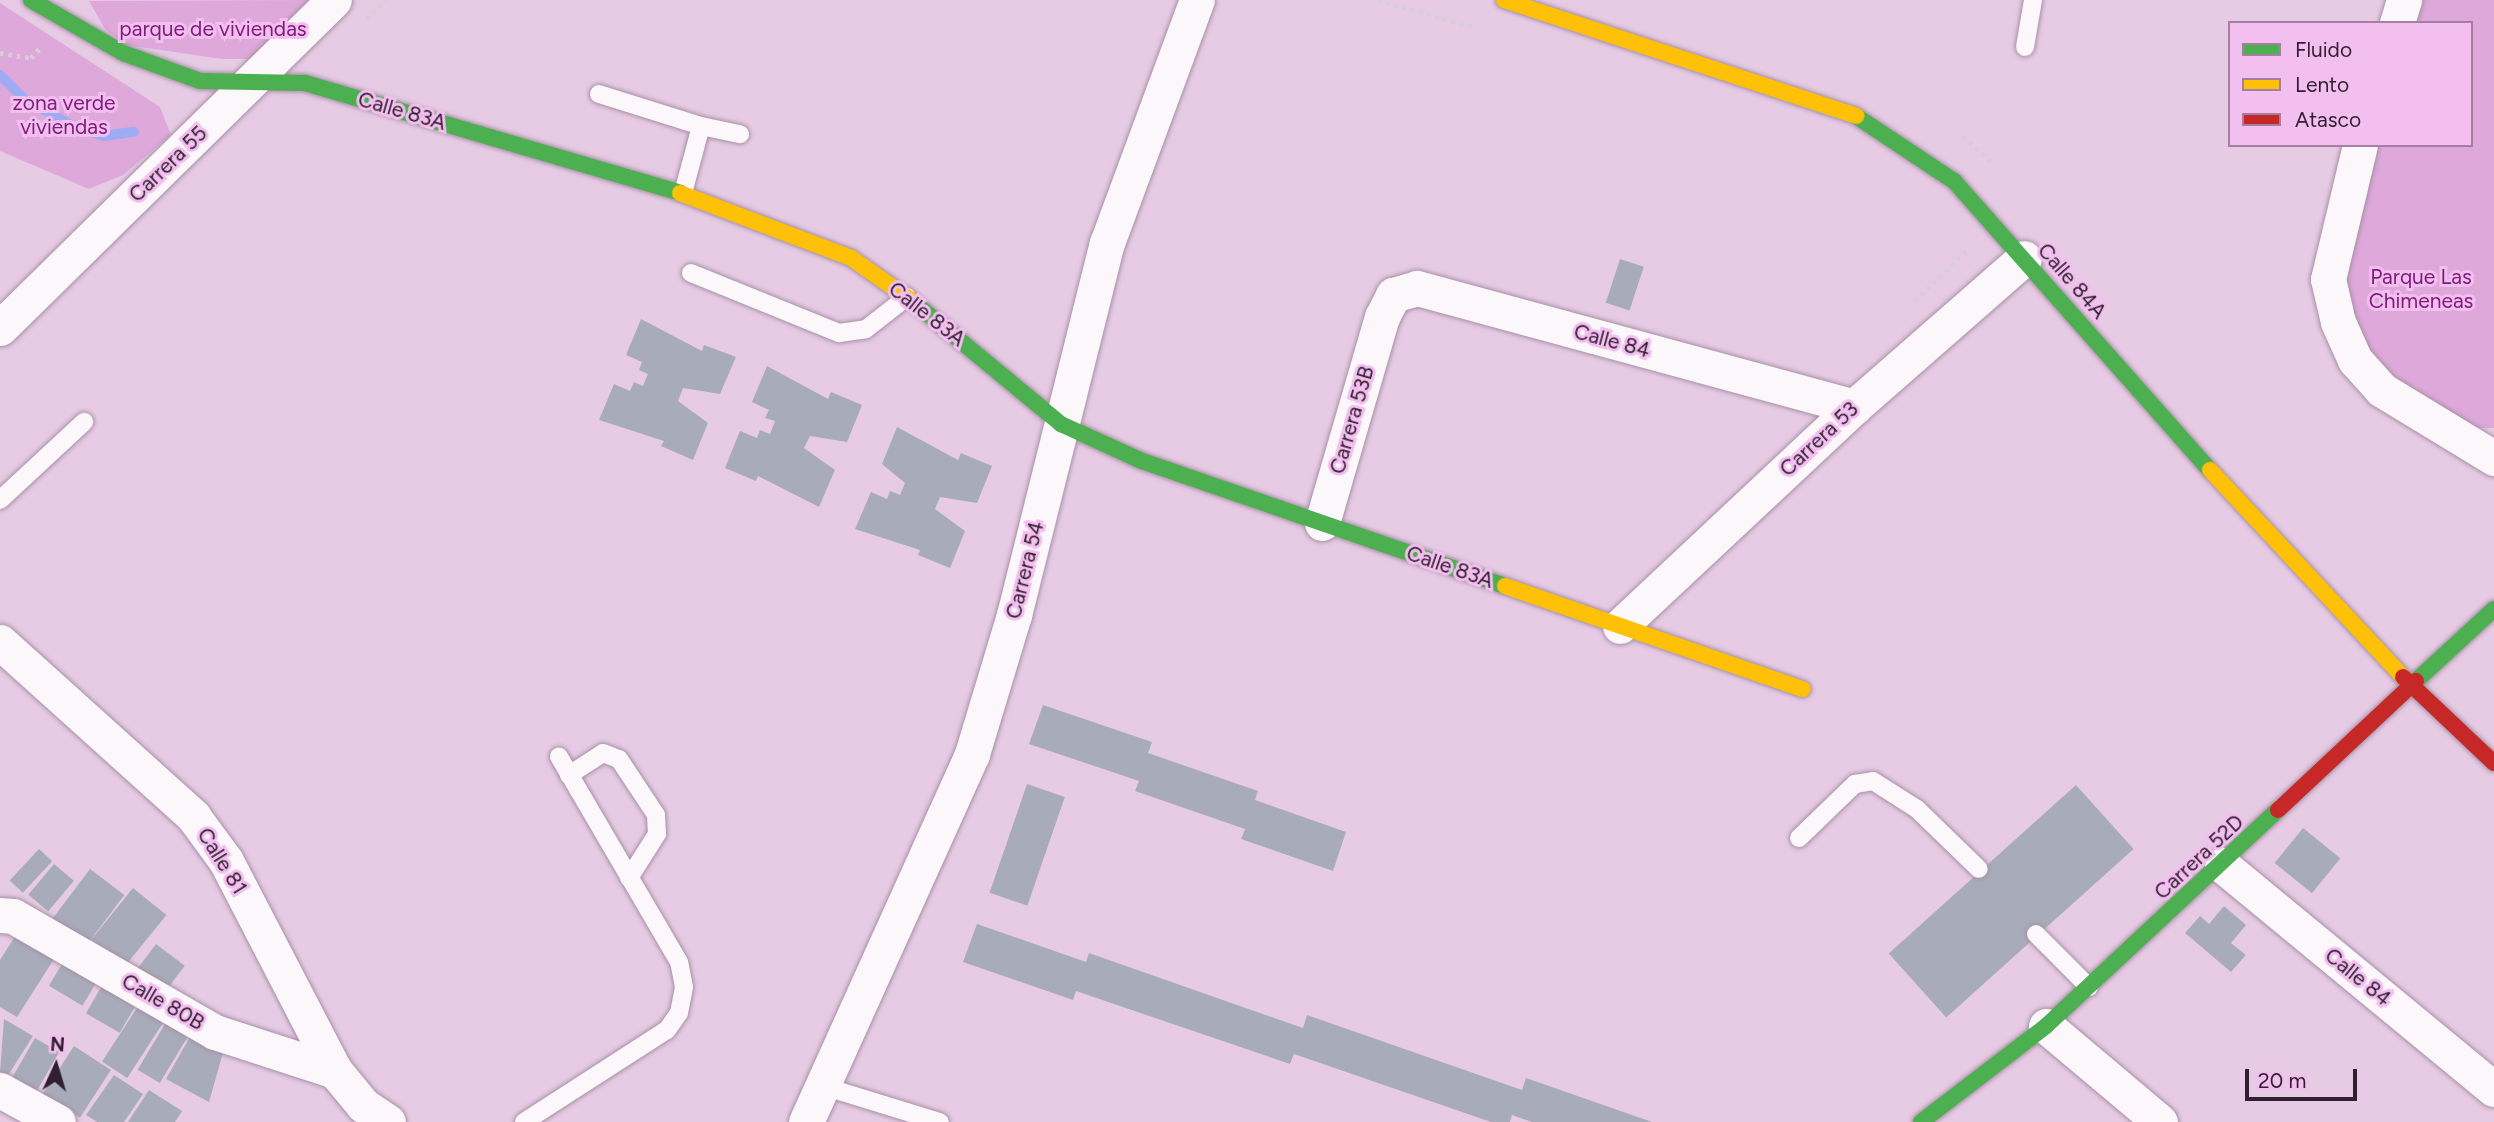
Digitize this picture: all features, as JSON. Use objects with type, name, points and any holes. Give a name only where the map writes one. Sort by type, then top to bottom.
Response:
[{"type":"street","name":"Calle 83A","points":[[31,0],[69,12],[200,81],[305,83],[683,194],[851,258],[906,297],[1061,424],[1142,461],[1803,689]]},
{"type":"street","name":"Carrera 55","points":[[0,328],[334,0]]},
{"type":"street","name":"Carrera 54","points":[[806,1122],[826,1087],[972,754],[1107,243],[1197,0]]},
{"type":"street","name":"Calle 84A","points":[[1504,0],[1723,67],[1874,122],[1954,181],[2407,687],[2494,762]]},
{"type":"street","points":[[2398,21],[2404,0]]},
{"type":"street","points":[[2360,147],[2328,279],[2338,322],[2355,360],[2382,390],[2494,458]]},
{"type":"street","name":"Carrera 53","points":[[1620,626],[1854,407],[2024,258]]},
{"type":"street","name":"Calle 84","points":[[1382,317],[1393,295],[1417,288],[1854,407]]},
{"type":"street","name":"Carrera 53B","points":[[1322,523],[1382,317]]},
{"type":"street","name":"Carrera 52D","points":[[1921,1122],[2046,1026],[2222,865],[2407,687],[2494,609]]},
{"type":"street","name":"Calle 81","points":[[0,642],[193,816],[226,861],[335,1071],[368,1116]]},
{"type":"street","name":"Calle 84","points":[[2222,865],[2494,1088]]},
{"type":"street","name":"Calle 80B","points":[[0,915],[13,916],[215,1032],[335,1071]]},
{"type":"street","points":[[2046,1026],[2160,1122]]},
{"type":"street","points":[[0,1090],[58,1122]]},
{"type":"lane","points":[[2025,47],[2033,0]]},
{"type":"lane","points":[[599,94],[701,126],[740,134]]},
{"type":"lane","points":[[683,194],[701,126]]},
{"type":"lane","points":[[691,273],[839,333],[866,330],[906,297]]},
{"type":"lane","points":[[0,500],[84,422]]},
{"type":"lane","points":[[569,775],[603,753],[619,760],[656,815],[657,835],[629,878]]},
{"type":"lane","points":[[524,1122],[667,1030],[679,1013],[684,987],[679,962],[559,757]]},
{"type":"lane","points":[[1799,838],[1855,784],[1873,781],[1917,809],[1979,869]]},
{"type":"lane","points":[[2036,934],[2089,987]]},
{"type":"lane","points":[[826,1087],[940,1122]]},
{"type":"path","points":[[1378,0],[1486,30]]},
{"type":"path","points":[[1956,131],[1988,154],[2000,173]]},
{"type":"path","points":[[1962,236],[1996,280]]},
{"type":"path","points":[[1904,312],[1971,246]]},
{"type":"green space","name":"parque de viviendas","points":[[311,0],[251,59],[222,59],[127,45],[105,29],[89,1]]},
{"type":"green space","name":"Parque Las Chimeneas","points":[[2418,0],[2494,0],[2494,428],[2456,428],[2376,369],[2349,322],[2346,270],[2378,147],[2473,147],[2473,21],[2413,21]]},
{"type":"green space","name":"zona verde viviendas","points":[[0,3],[160,107],[171,135],[123,175],[89,189],[0,151]]},
{"type":"building","points":[[1620,259],[1644,267],[1630,310],[1606,303]]},
{"type":"building","points":[[641,319],[702,351],[704,345],[736,357],[720,394],[683,388],[678,401],[708,423],[693,460],[661,446],[664,441],[599,420],[614,384],[630,391],[634,382],[643,386],[648,374],[639,370],[642,362],[626,355]]},
{"type":"building","points":[[767,366],[828,399],[831,392],[862,405],[847,442],[810,436],[804,448],[835,470],[819,507],[758,476],[756,481],[725,468],[740,431],[757,438],[760,430],[770,434],[775,421],[765,418],[769,410],[752,402]]},
{"type":"building","points":[[897,427],[958,460],[961,453],[992,466],[977,503],[940,497],[935,509],[965,531],[950,568],[918,555],[920,550],[855,529],[871,492],[887,499],[890,491],[900,495],[905,483],[882,464]]},
{"type":"building","points":[[1043,705],[1152,742],[1148,753],[1258,791],[1255,800],[1346,832],[1333,871],[1241,839],[1245,829],[1135,791],[1139,781],[1029,744]]},
{"type":"building","points":[[1027,784],[1065,797],[1027,906],[990,893]]},
{"type":"building","points":[[2076,785],[2134,849],[1946,1018],[1889,954]]},
{"type":"building","points":[[2303,828],[2340,858],[2312,893],[2275,863]]},
{"type":"building","points":[[39,849],[52,861],[23,893],[10,880]]},
{"type":"building","points":[[54,864],[74,881],[48,911],[28,895]]},
{"type":"building","points":[[90,869],[124,895],[87,944],[53,919]]},
{"type":"building","points":[[133,888],[166,915],[125,966],[91,939]]},
{"type":"building","points":[[2224,906],[2246,925],[2231,943],[2246,955],[2231,972],[2185,933],[2200,916],[2209,924]]},
{"type":"building","points":[[977,924],[1086,962],[1089,953],[1303,1028],[1307,1015],[1522,1090],[1526,1078],[1652,1122],[1532,1122],[1512,1115],[1510,1122],[1491,1122],[1294,1054],[1290,1064],[1076,991],[1073,1000],[963,962]]},
{"type":"building","points":[[16,935],[54,959],[17,1017],[0,1007],[0,960]]},
{"type":"building","points":[[156,944],[185,966],[161,998],[132,976]]},
{"type":"building","points":[[68,954],[101,974],[82,1006],[49,986]]},
{"type":"building","points":[[107,977],[141,996],[120,1033],[86,1013]]},
{"type":"building","points":[[144,997],[169,1013],[127,1078],[102,1062]]},
{"type":"building","points":[[171,1014],[193,1027],[160,1083],[138,1070]]},
{"type":"building","points":[[4,1019],[33,1036],[7,1077],[0,1072]]},
{"type":"building","points":[[195,1028],[224,1049],[209,1102],[166,1079]]},
{"type":"building","points":[[35,1038],[59,1052],[36,1093],[12,1079]]},
{"type":"building","points":[[74,1046],[111,1070],[80,1118],[43,1094]]},
{"type":"building","points":[[114,1075],[143,1094],[124,1122],[97,1122],[86,1115]]},
{"type":"building","points":[[149,1090],[182,1111],[175,1122],[128,1122]]},
{"type":"waterway","points":[[0,75],[23,98],[76,128],[104,136],[134,132]]},
{"type":"traffic: fast","points":[[31,0],[123,53],[200,81],[305,83],[680,193]]},
{"type":"traffic: fast","points":[[1856,116],[1954,181],[2210,470]]},
{"type":"traffic: fast","points":[[911,300],[1061,424],[1142,461],[1505,586]]},
{"type":"traffic: fast","points":[[2416,681],[2494,609]]},
{"type":"traffic: fast","points":[[1921,1122],[2046,1026],[2278,810]]},
{"type":"traffic: slow","points":[[1504,0],[1856,116]]},
{"type":"traffic: slow","points":[[680,193],[851,258],[911,300]]},
{"type":"traffic: slow","points":[[2210,470],[2403,677]]},
{"type":"traffic: slow","points":[[1505,586],[1803,689]]},
{"type":"traffic: jam","points":[[2403,677],[2494,763]]},
{"type":"traffic: jam","points":[[2278,810],[2416,681]]}]
